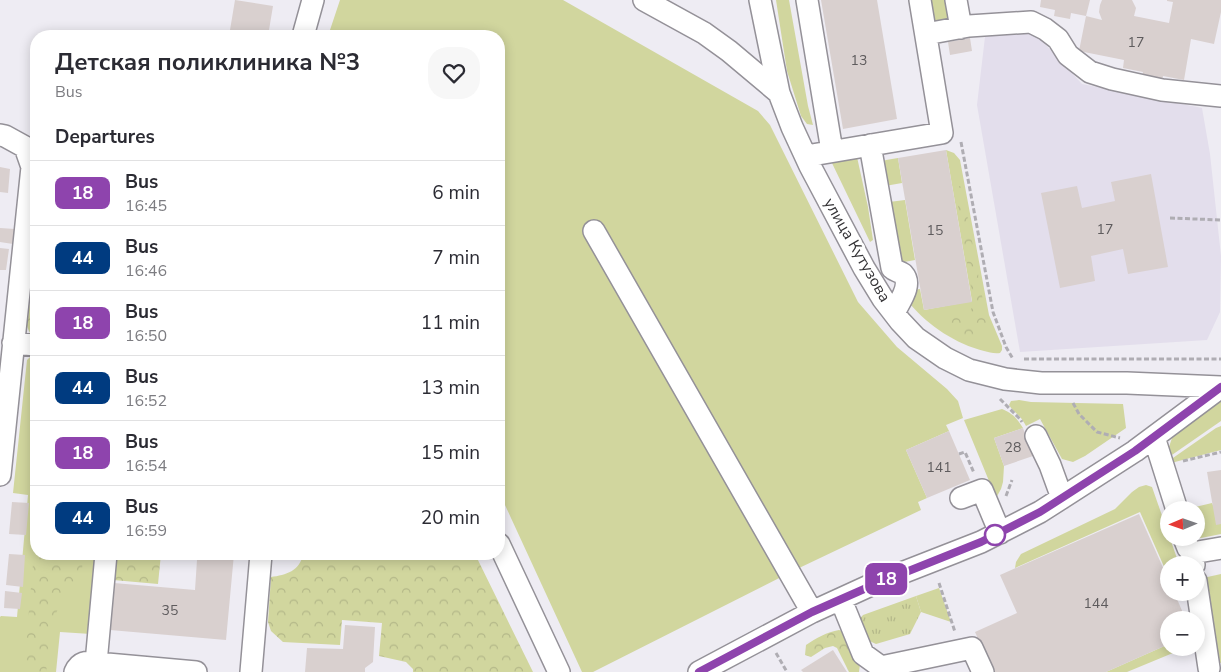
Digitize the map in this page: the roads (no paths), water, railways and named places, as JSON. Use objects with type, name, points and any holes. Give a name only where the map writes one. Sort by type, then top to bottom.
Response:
[{"type":"street","points":[[305,30],[313,0]]},
{"type":"street","points":[[644,0],[704,33],[723,46],[779,93]]},
{"type":"street","name":"улица Кутузова","points":[[760,0],[779,93],[792,127],[864,268],[883,299],[916,338],[946,358],[969,370],[1006,379],[1041,383],[1127,383],[1221,387]]},
{"type":"street","points":[[807,0],[832,151]]},
{"type":"street","points":[[806,156],[942,133],[920,0]]},
{"type":"street","points":[[956,0],[961,28]]},
{"type":"street","points":[[926,34],[969,26],[1031,22],[1045,28],[1058,39],[1068,55],[1090,72],[1112,80],[1162,90],[1221,96]]},
{"type":"street","points":[[0,135],[25,147],[30,161]]},
{"type":"street","points":[[870,145],[892,268],[900,272],[907,281],[907,287],[894,313]]},
{"type":"street","points":[[0,474],[30,186]]},
{"type":"street","points":[[594,231],[812,612]]},
{"type":"street","points":[[13,343],[30,344]]},
{"type":"street","points":[[699,672],[812,612],[981,542],[1040,512],[1135,451],[1221,387]]},
{"type":"street","points":[[1036,436],[1050,465],[1062,498]]},
{"type":"street","points":[[1154,437],[1174,501]]},
{"type":"street","points":[[961,498],[982,490],[1000,533]]},
{"type":"street","points":[[1190,552],[1221,548]]},
{"type":"street","points":[[505,558],[560,672]]},
{"type":"street","points":[[96,663],[105,560]]},
{"type":"street","points":[[251,672],[260,560]]},
{"type":"street","points":[[841,600],[863,654],[882,669],[972,648],[983,672]]},
{"type":"street","points":[[1199,601],[1209,671]]},
{"type":"street","points":[[76,672],[78,667],[84,662],[196,672]]}]
